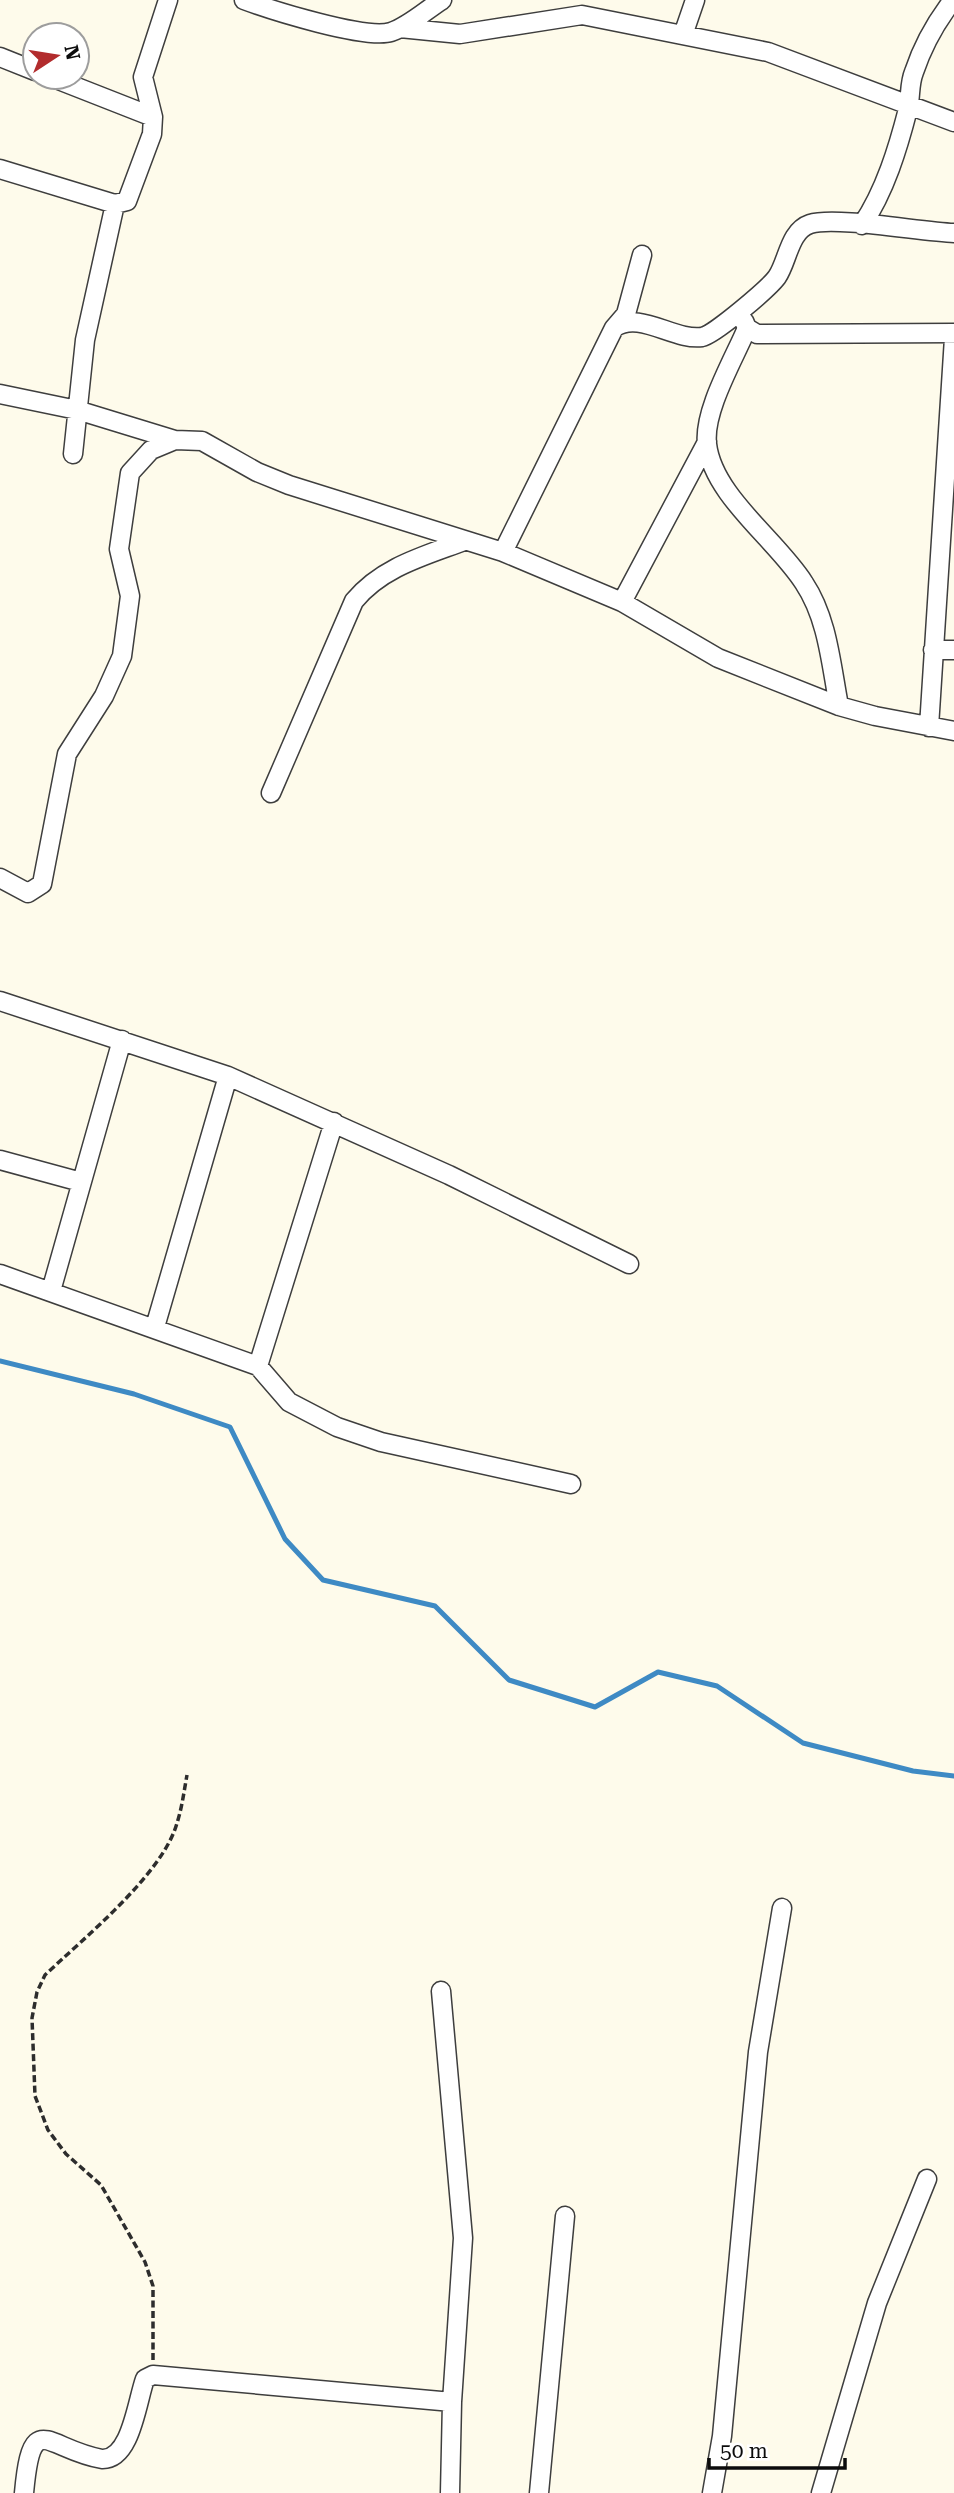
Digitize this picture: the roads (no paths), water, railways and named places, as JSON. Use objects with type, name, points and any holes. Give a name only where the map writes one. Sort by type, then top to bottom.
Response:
[{"type":"street","points":[[0,169],[116,204],[122,204],[131,196],[152,134],[153,117],[142,77],[168,0]]},
{"type":"street","points":[[244,0],[274,12],[379,34],[400,28],[442,0]]},
{"type":"street","points":[[682,35],[695,0]]},
{"type":"street","points":[[862,225],[879,197],[909,106],[908,90],[926,43],[953,0]]},
{"type":"street","points":[[400,28],[460,33],[582,15],[768,52],[954,122]]},
{"type":"street","points":[[0,57],[21,65]]},
{"type":"street","points":[[87,91],[153,117]]},
{"type":"street","points":[[72,454],[85,340],[116,204]]},
{"type":"street","points":[[614,328],[627,322],[701,337],[716,329],[777,277],[802,229],[817,223],[954,233]]},
{"type":"street","points":[[503,552],[614,328],[626,314],[642,255]]},
{"type":"street","points":[[622,602],[707,442],[716,399],[747,328],[744,305]]},
{"type":"street","points":[[747,328],[757,334],[954,335],[929,727]]},
{"type":"street","points":[[0,394],[77,410],[175,440],[202,441],[257,472],[289,485],[503,552],[622,602],[718,658],[839,706],[954,731]]},
{"type":"street","points":[[0,878],[28,893],[42,884],[67,754],[104,696],[122,656],[130,596],[118,549],[130,473],[151,450],[175,440]]},
{"type":"street","points":[[707,442],[710,461],[726,489],[789,562],[817,607],[839,706]]},
{"type":"street","points":[[271,793],[354,601],[369,582],[391,569],[464,541]]},
{"type":"street","points":[[933,650],[954,650]]},
{"type":"street","points":[[0,1000],[74,1028],[122,1040],[228,1076],[334,1122],[629,1264]]},
{"type":"street","points":[[51,1291],[122,1040]]},
{"type":"street","points":[[155,1327],[228,1076]]},
{"type":"street","points":[[258,1366],[334,1122]]},
{"type":"street","points":[[0,1160],[81,1182]]},
{"type":"street","points":[[0,1274],[155,1327],[258,1366],[289,1402],[337,1427],[381,1443],[571,1484]]},
{"type":"street","points":[[712,2493],[722,2436],[758,2052],[782,1908]]},
{"type":"street","points":[[441,1991],[463,2238],[452,2402],[450,2493]]},
{"type":"street","points":[[821,2493],[877,2303],[927,2179]]},
{"type":"street","points":[[539,2493],[565,2216]]},
{"type":"street","points":[[24,2493],[28,2454],[32,2444],[40,2440],[51,2441],[103,2459],[119,2453],[126,2444],[145,2379],[153,2375],[452,2402]]},
{"type":"waterway","points":[[0,1361],[134,1394],[230,1427],[285,1539],[323,1580],[435,1606],[509,1680],[595,1707],[658,1672],[717,1686],[803,1743],[913,1771],[954,1776]]}]
